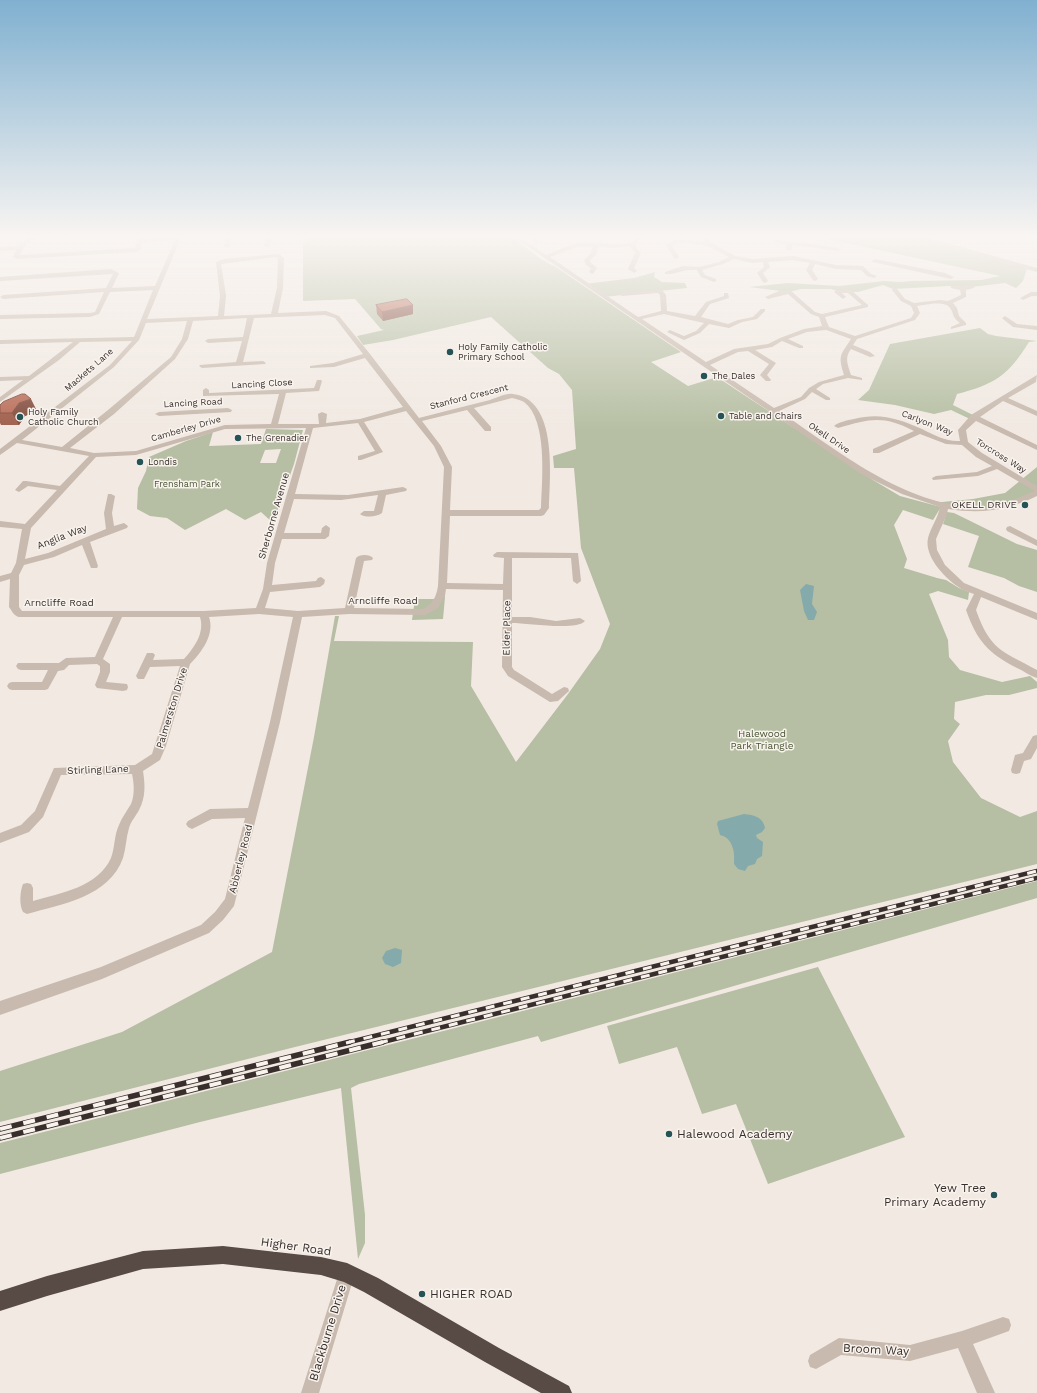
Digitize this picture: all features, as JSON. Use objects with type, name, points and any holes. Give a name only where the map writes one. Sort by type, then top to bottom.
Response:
[{"type":"highway","name":"Higher Road","points":[[0,1301],[47,1286],[143,1260],[223,1256],[321,1266],[347,1273],[371,1285],[492,1355],[562,1393]]},
{"type":"street","points":[[0,317],[90,315],[97,313],[103,300]]},
{"type":"street","name":"Mackets Lane","points":[[0,453],[18,441],[112,366],[137,339],[152,300]]},
{"type":"street","points":[[220,317],[222,300]]},
{"type":"street","points":[[274,316],[277,300]]},
{"type":"street","name":"Okell Drive","points":[[608,300],[864,472],[890,487],[921,500],[944,506],[967,509],[992,508],[1015,504],[1037,494]]},
{"type":"street","points":[[664,300],[664,312]]},
{"type":"street","points":[[698,318],[708,303],[717,300]]},
{"type":"street","points":[[798,300],[813,313],[822,316],[866,306],[859,300]]},
{"type":"street","points":[[903,300],[913,305],[940,302],[949,303],[955,300]]},
{"type":"street","points":[[949,303],[954,308],[956,317],[967,325],[953,328]]},
{"type":"street","points":[[705,365],[720,360],[736,350],[770,346],[782,339],[806,330],[826,328],[855,338],[913,319],[917,313],[913,305]]},
{"type":"street","points":[[636,319],[664,312],[698,318],[708,322],[729,326],[740,321],[755,318],[762,311],[771,314]]},
{"type":"street","name":"Arncliffe Road","points":[[27,526],[20,563],[15,575],[14,607],[19,614],[204,614],[259,611],[298,614],[349,611],[425,612],[435,606],[441,596],[443,536],[446,513],[448,467],[437,446],[418,420],[407,408],[368,355],[337,318],[331,314],[191,318],[143,321]]},
{"type":"street","points":[[239,364],[251,316]]},
{"type":"street","points":[[822,316],[826,328]]},
{"type":"street","points":[[64,448],[111,412],[173,358],[185,339],[191,318]]},
{"type":"street","points":[[1006,318],[1007,322],[1016,326],[1037,328]]},
{"type":"street","points":[[670,332],[684,340],[698,332],[708,322]]},
{"type":"street","points":[[848,376],[843,360],[844,354],[855,338]]},
{"type":"street","points":[[0,342],[137,339]]},
{"type":"street","points":[[208,341],[246,339]]},
{"type":"street","points":[[782,339],[801,347]]},
{"type":"street","points":[[0,400],[78,341]]},
{"type":"street","points":[[850,346],[872,356]]},
{"type":"street","points":[[750,348],[758,356],[773,363],[763,375],[768,380]]},
{"type":"street","points":[[312,366],[334,365],[368,355]]},
{"type":"street","points":[[206,368],[263,363]]},
{"type":"street","points":[[773,411],[803,398],[811,389],[821,383],[848,376],[860,379]]},
{"type":"street","name":"Torcross Way","points":[[1037,377],[1034,384],[1003,398],[974,417],[962,430],[964,443],[979,455],[1037,489]]},
{"type":"street","points":[[0,378],[30,378]]},
{"type":"street","name":"Lancing Close","points":[[206,390],[205,395],[229,411],[283,392],[317,390],[319,381]]},
{"type":"street","points":[[811,389],[828,399]]},
{"type":"street","points":[[274,426],[283,392]]},
{"type":"street","name":"Stanford Crescent","points":[[418,420],[512,396],[519,396],[527,401],[539,415],[543,428],[546,459],[545,508],[541,513],[446,513]]},
{"type":"street","points":[[1003,398],[1037,414]]},
{"type":"street","points":[[469,407],[488,429]]},
{"type":"street","name":"Camberley Drive","points":[[18,441],[64,448],[94,455],[136,453],[166,445],[229,411],[274,426],[322,426],[360,421],[407,408]]},
{"type":"street","points":[[314,410],[323,414],[322,426]]},
{"type":"street","name":"Lancing Road","points":[[159,414],[192,411],[229,411]]},
{"type":"street","points":[[974,417],[1037,448]]},
{"type":"street","name":"Carlyon Way","points":[[838,426],[859,419],[875,418],[893,420],[947,442],[960,444],[964,443]]},
{"type":"street","points":[[360,421],[379,452],[361,458]]},
{"type":"street","name":"Sherborne Avenue","points":[[259,611],[267,589],[278,536],[291,496],[310,426]]},
{"type":"street","points":[[869,446],[879,453],[920,431]]},
{"type":"street","points":[[0,524],[27,526],[94,455]]},
{"type":"street","points":[[936,478],[978,474],[996,466]]},
{"type":"street","points":[[19,490],[26,483],[62,489]]},
{"type":"street","points":[[291,496],[350,497],[364,493],[382,493],[403,489]]},
{"type":"street","points":[[364,514],[378,513],[382,493]]},
{"type":"street","points":[[110,530],[108,513],[111,496]]},
{"type":"street","points":[[944,506],[943,514],[932,539],[933,550],[941,567],[961,585],[1037,617]]},
{"type":"street","name":"Anglia Way","points":[[20,563],[51,555],[110,530],[124,526]]},
{"type":"street","points":[[278,536],[325,536],[326,528]]},
{"type":"street","points":[[1010,529],[1037,543]]},
{"type":"street","points":[[85,541],[94,566]]},
{"type":"street","points":[[497,555],[575,556],[577,581]]},
{"type":"street","name":"Elder Place","points":[[508,555],[507,667],[511,673],[549,701],[564,691]]},
{"type":"street","points":[[349,611],[360,558],[369,558]]},
{"type":"street","points":[[0,579],[15,575]]},
{"type":"street","points":[[267,589],[320,584],[321,580]]},
{"type":"street","points":[[442,586],[507,587]]},
{"type":"street","points":[[979,592],[971,610],[977,628],[987,644],[1002,655],[1037,674]]},
{"type":"street","points":[[98,660],[119,614]]},
{"type":"street","name":"Palmerston Drive","points":[[137,769],[156,756],[161,746],[186,662],[196,652],[202,642],[207,624],[204,614]]},
{"type":"street","name":"Abberley Road","points":[[0,1008],[24,1001],[102,972],[205,929],[219,916],[230,902],[276,715],[298,614]]},
{"type":"street","points":[[507,620],[530,620],[556,624],[580,621]]},
{"type":"street","points":[[21,666],[61,667],[66,662],[98,660],[105,664],[105,672],[100,685],[123,687]]},
{"type":"street","points":[[141,676],[148,660],[186,662]]},
{"type":"street","points":[[12,686],[45,686],[55,667]]},
{"type":"street","points":[[1016,770],[1019,758],[1027,756],[1037,740]]},
{"type":"street","points":[[27,888],[27,908],[77,894],[95,884],[106,874],[116,862],[124,824],[136,805],[140,788],[137,769]]},
{"type":"street","name":"Stirling Lane","points":[[0,838],[25,829],[39,814],[58,771],[137,769]]},
{"type":"street","points":[[192,824],[210,814],[252,813]]},
{"type":"street","name":"Blackburne Drive","points":[[310,1393],[347,1273]]},
{"type":"street","name":"Broom Way","points":[[816,1361],[839,1346],[910,1353],[962,1340],[1003,1325]]},
{"type":"street","points":[[962,1340],[986,1393]]},
{"type":"green space","name":"Halewood Park Triangle","points":[[303,300],[329,300],[303,301]]},
{"type":"green space","name":"Halewood Park Triangle","points":[[356,300],[605,300],[681,352],[651,362],[688,386],[717,377],[873,480],[900,496],[941,507],[933,520],[903,510],[894,525],[907,559],[904,568],[946,580],[969,592],[968,600],[938,591],[929,594],[948,640],[949,657],[960,670],[1002,682],[1030,676],[1037,682],[1037,688],[1009,695],[986,695],[955,702],[954,719],[960,724],[948,741],[953,762],[981,798],[1020,817],[1037,811],[1037,864],[291,1048],[0,1122],[0,1071],[122,1032],[272,952],[314,737],[335,616],[339,616],[334,641],[473,642],[471,686],[516,762],[600,649],[610,624],[581,548],[574,468],[554,468],[553,456],[576,449],[572,390],[559,374],[548,368],[491,317],[393,340],[363,345],[357,336],[384,330],[381,329]]},
{"type":"green space","points":[[980,328],[988,334],[996,336],[1037,341],[1029,342],[1014,363],[999,377],[991,382],[957,394],[953,405],[975,416],[970,419],[951,410],[934,414],[895,405],[858,400],[869,390],[890,344]]},
{"type":"green space","name":"Frensham Park","points":[[266,429],[303,430],[294,464],[273,523],[261,512],[245,520],[226,509],[185,530],[167,518],[150,516],[137,509],[138,488],[146,471],[149,457],[186,441],[213,432],[209,446],[261,444]],"holes":[[[281,449],[276,463],[260,463],[265,450]]]},
{"type":"green space","points":[[1037,467],[1037,493],[1015,504],[979,509],[932,503],[973,499],[1005,493]]},
{"type":"green space","points":[[947,512],[954,513],[1017,544],[1037,550],[1037,592],[1019,586],[1004,578],[968,567],[979,536],[943,524]]},
{"type":"green space","points":[[441,593],[445,597],[443,619],[412,620],[415,599],[439,599]]},
{"type":"green space","points":[[1037,881],[1037,898],[541,1042],[538,1036],[359,1084],[351,1088],[365,1215],[365,1243],[358,1259],[341,1088],[200,1122],[0,1174],[0,1143]]},
{"type":"green space","points":[[818,967],[905,1137],[768,1184],[736,1104],[702,1114],[677,1047],[619,1064],[607,1026]]},
{"type":"water","points":[[806,584],[814,586],[812,604],[817,612],[814,620],[808,620],[804,611],[800,590]]},
{"type":"water","points":[[744,814],[758,817],[764,824],[765,828],[762,832],[756,835],[757,838],[763,842],[762,856],[757,859],[755,864],[748,866],[745,871],[738,869],[734,864],[732,846],[728,839],[720,835],[717,824],[718,821]]},
{"type":"water","points":[[395,948],[402,950],[401,963],[393,967],[385,964],[382,958],[386,951]]},
{"type":"building","points":[[408,300],[413,305],[382,312],[376,305]]},
{"type":"building","points":[[25,394],[31,399],[19,403],[12,413],[0,413],[0,405],[3,402]]},
{"type":"railway","points":[[346,1043],[1037,871]]},
{"type":"railway","points":[[379,1043],[1037,878]]},
{"type":"railway","points":[[0,1129],[350,1042]]},
{"type":"railway","points":[[0,1138],[383,1042]]},
{"type":"place","name":"Holy Family Catholic Primary School","points":[[450,352]]},
{"type":"place","name":"The Dales","points":[[704,376]]},
{"type":"place","name":"Table and Chairs","points":[[721,416]]},
{"type":"place","name":"Holy Family Catholic Church","points":[[20,417]]},
{"type":"place","name":"The Grenadier","points":[[238,438]]},
{"type":"place","name":"Londis","points":[[140,462]]},
{"type":"place","name":"OKELL DRIVE","points":[[1025,505]]},
{"type":"place","name":"Halewood Academy","points":[[669,1134]]},
{"type":"place","name":"Yew Tree Primary Academy","points":[[994,1195]]},
{"type":"place","name":"HIGHER ROAD","points":[[422,1294]]}]
